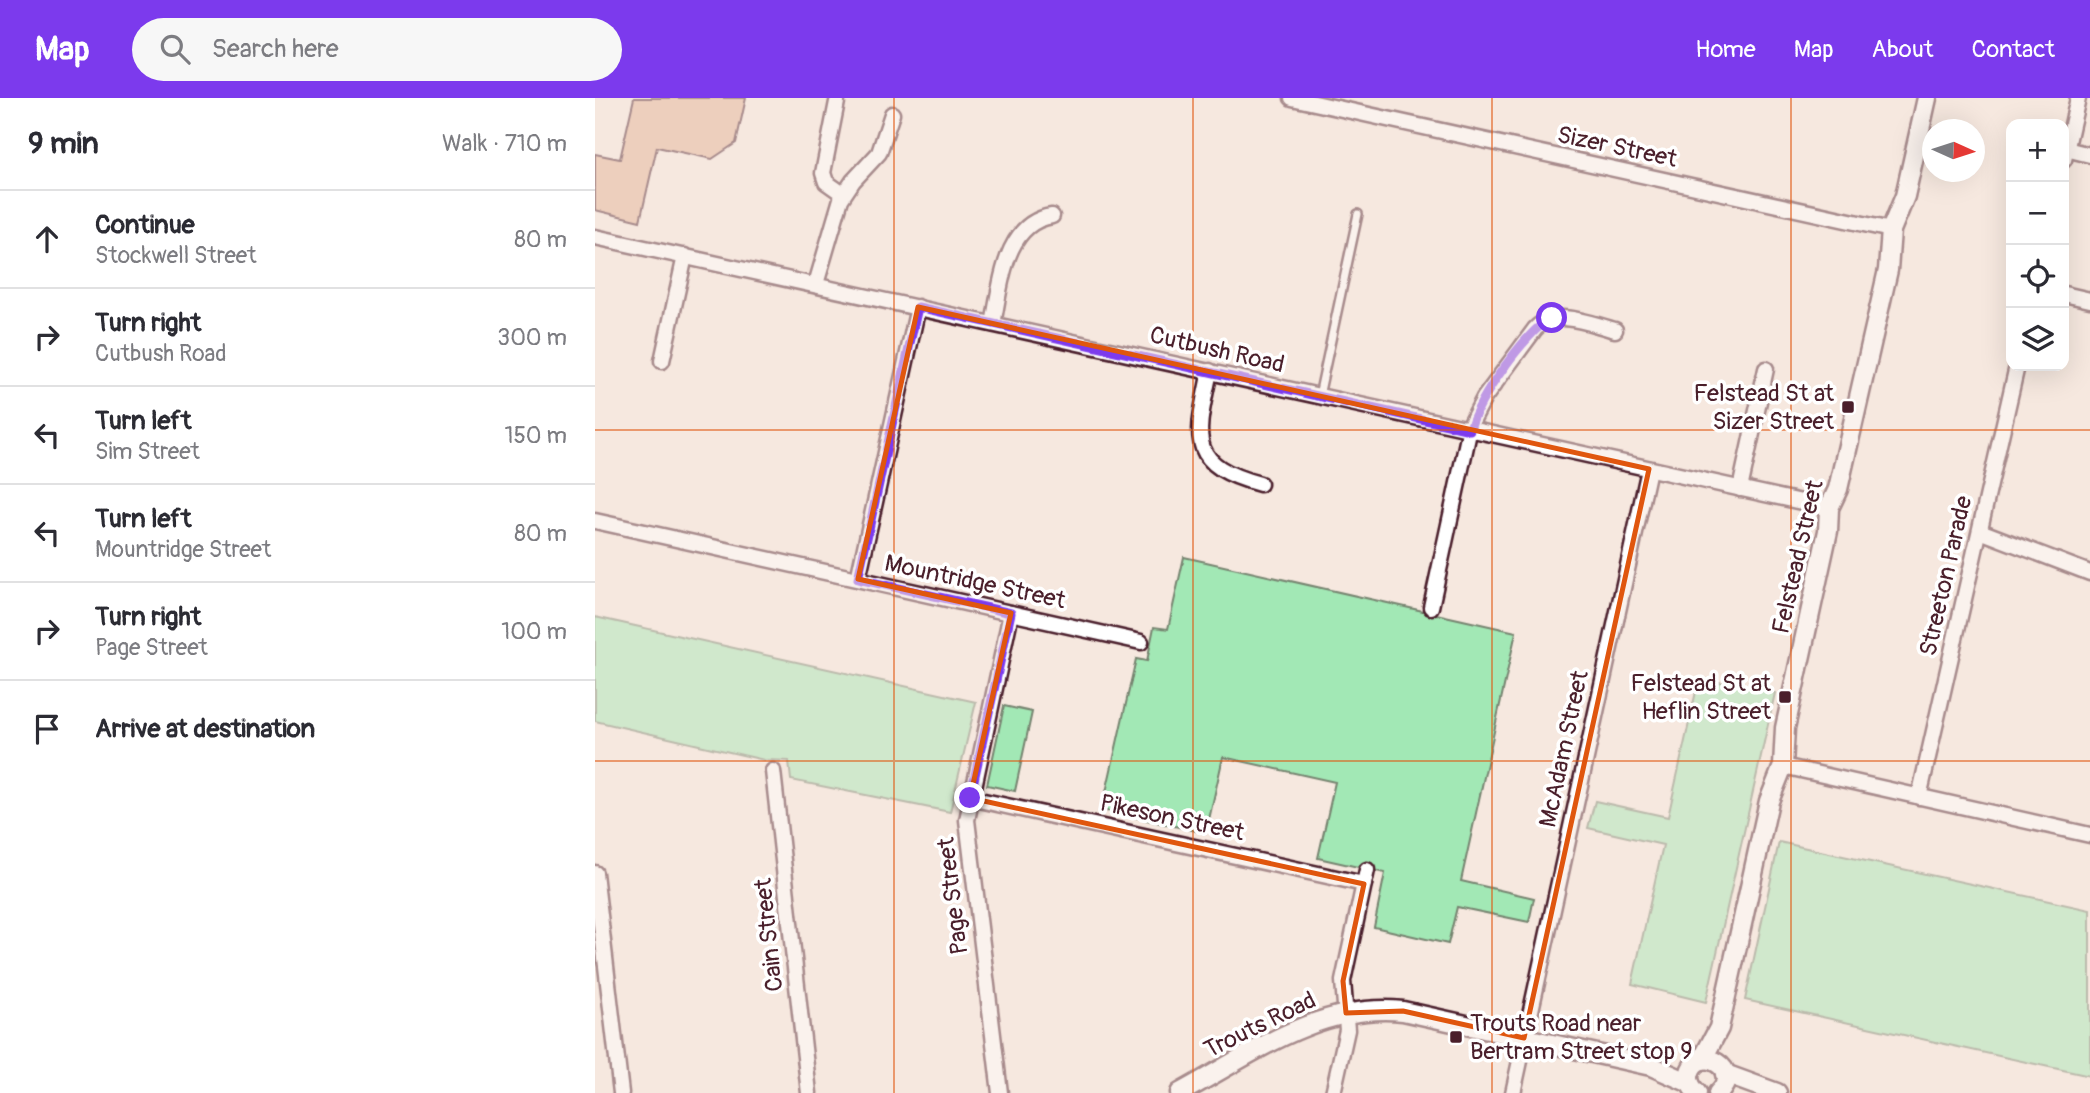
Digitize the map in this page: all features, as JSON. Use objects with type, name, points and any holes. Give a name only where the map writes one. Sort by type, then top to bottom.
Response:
[{"type":"street","name":"Sizer Street","points":[[1292,98],[1312,100],[1891,230]]},
{"type":"street","name":"Felstead Street","points":[[1706,1081],[1769,801],[1783,766],[1785,728],[1829,526],[1829,508],[1838,489],[1885,282],[1891,230],[1905,196],[1927,98]]},
{"type":"street","points":[[2069,137],[2078,98]]},
{"type":"street","points":[[837,102],[823,173],[826,183],[843,194]]},
{"type":"street","points":[[816,284],[843,194],[879,153],[892,114]]},
{"type":"street","points":[[2069,155],[2090,155]]},
{"type":"street","points":[[993,324],[1012,245],[1033,223],[1052,216]]},
{"type":"street","name":"Cutbush Road","points":[[595,237],[1829,508]]},
{"type":"street","points":[[662,361],[685,256]]},
{"type":"street","points":[[2069,295],[2090,300]]},
{"type":"street","points":[[858,579],[918,307]]},
{"type":"street","points":[[1430,607],[1470,430],[1485,398],[1540,324],[1552,318],[1563,318],[1615,330]]},
{"type":"street","points":[[1740,489],[1766,369]]},
{"type":"street","points":[[1210,371],[1198,430],[1199,446],[1220,471],[1260,484]]},
{"type":"street","name":"Streeton Parade","points":[[1919,797],[2016,371]]},
{"type":"street","name":"McAdam Street","points":[[1513,1093],[1649,469]]},
{"type":"street","name":"Mountridge Street","points":[[595,521],[1141,642]]},
{"type":"street","points":[[1980,531],[2090,573]]},
{"type":"street","name":"Page Street","points":[[1000,1093],[967,830],[970,798],[1011,613]]},
{"type":"street","points":[[1783,766],[2090,835]]},
{"type":"street","name":"Cain Street","points":[[773,771],[809,1093]]},
{"type":"street","name":"Pikeson Street","points":[[970,798],[1366,877],[1343,981],[1346,1013]]},
{"type":"street","points":[[595,873],[621,1093]]},
{"type":"street","name":"Trouts Road","points":[[1180,1093],[1305,1025],[1346,1013],[1377,1010],[1403,1012],[1651,1066],[1706,1081],[1769,1091]]},
{"type":"street","points":[[1333,1093],[1347,1030],[1346,1013]]},
{"type":"lane","points":[[1319,396],[1358,214]]},
{"type":"highlighted area","points":[[918,307],[1649,469],[1524,1038],[1403,1011],[1346,1013],[1343,981],[1364,884],[970,798],[1011,613],[858,579]]},
{"type":"green space","points":[[1184,557],[1516,632],[1461,881],[1534,898],[1529,922],[1457,907],[1448,944],[1374,927],[1385,873],[1318,858],[1335,782],[1223,757],[1206,833],[1102,810],[1136,659],[1147,661],[1154,627],[1168,629]]},
{"type":"green space","points":[[595,617],[976,702],[950,812],[791,780],[789,761],[764,760],[595,721]]},
{"type":"green space","points":[[1699,678],[1775,693],[1706,1002],[1632,984],[1663,845],[1588,828],[1595,801],[1668,817]]},
{"type":"green space","points":[[1004,706],[1032,712],[1015,791],[987,785]]},
{"type":"green space","points":[[1779,842],[2090,910],[2090,1076],[1745,1000]]},
{"type":"building","points":[[634,98],[746,98],[736,143],[712,159],[657,147],[640,221],[595,210],[595,154],[620,159]]},
{"type":"place","name":"Felstead St at Sizer Street","points":[[1848,407]]},
{"type":"place","name":"Felstead St at Heflin Street","points":[[1785,697]]},
{"type":"place","name":"Trouts Road near Bertram Street stop 9","points":[[1456,1037]]},
{"type":"route","points":[[970,798],[1011,613],[858,579],[918,307],[1470,430],[1485,398],[1535,329],[1552,318]]}]
